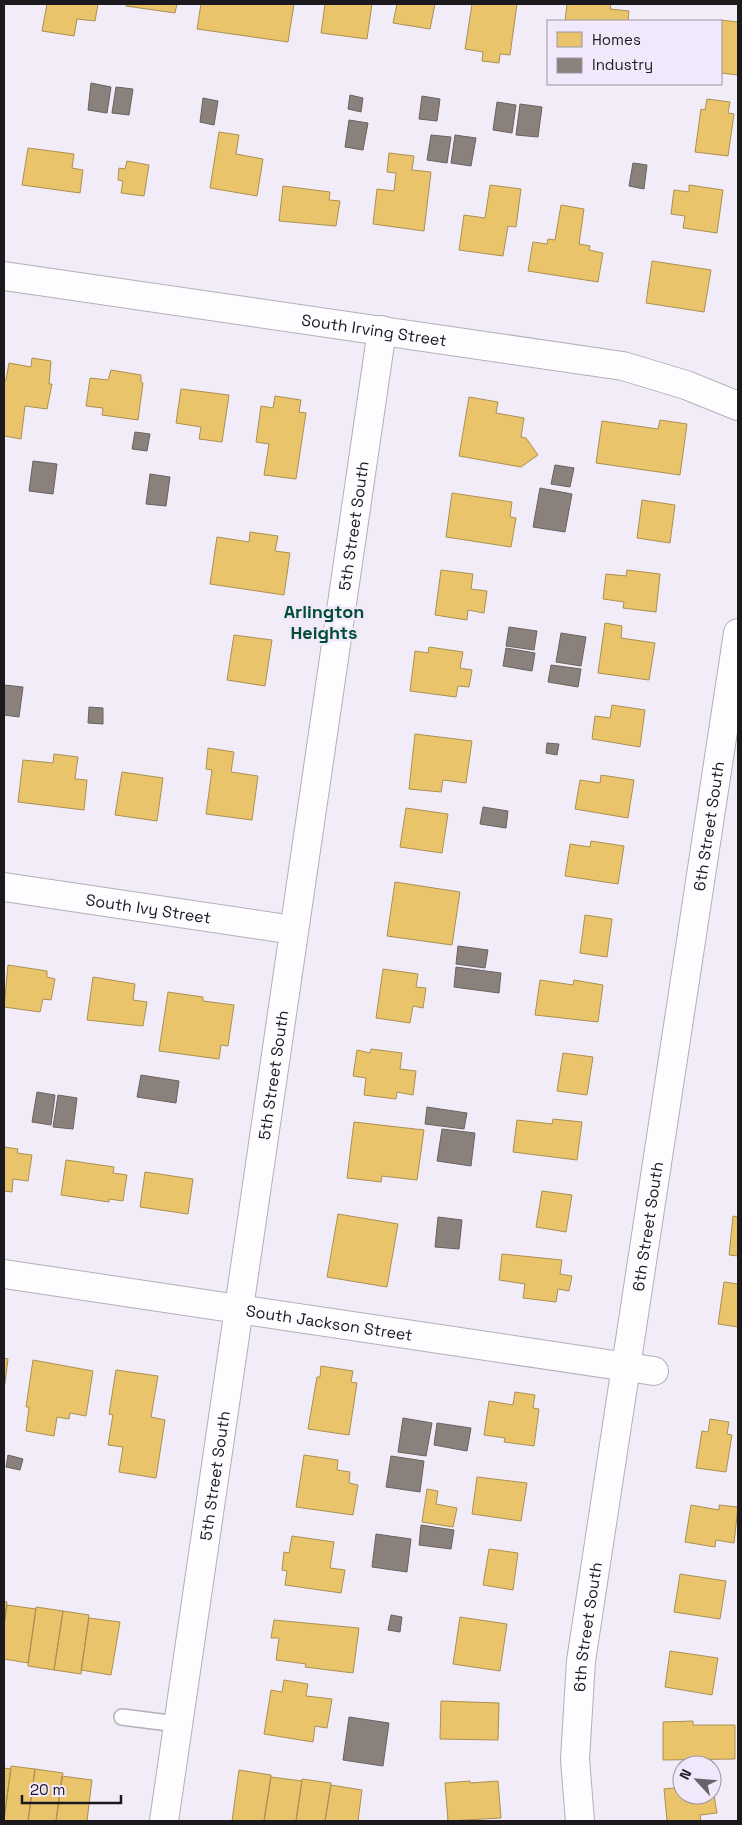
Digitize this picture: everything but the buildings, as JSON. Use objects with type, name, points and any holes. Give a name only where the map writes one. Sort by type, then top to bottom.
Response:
[{"type":"street","name":"South Irving Street","points":[[4,276],[623,366],[686,385],[738,406]]},
{"type":"street","name":"5th Street South","points":[[164,1821],[382,330]]},
{"type":"street","name":"6th Street South","points":[[580,1821],[575,1759],[580,1661],[738,633]]},
{"type":"street","name":"South Ivy Street","points":[[4,887],[294,930]]},
{"type":"street","name":"South Jackson Street","points":[[4,1274],[654,1371]]},
{"type":"lane","points":[[122,1717],[177,1724]]},
{"type":"district","name":"Arlington Heights","points":[[324,622]]}]
